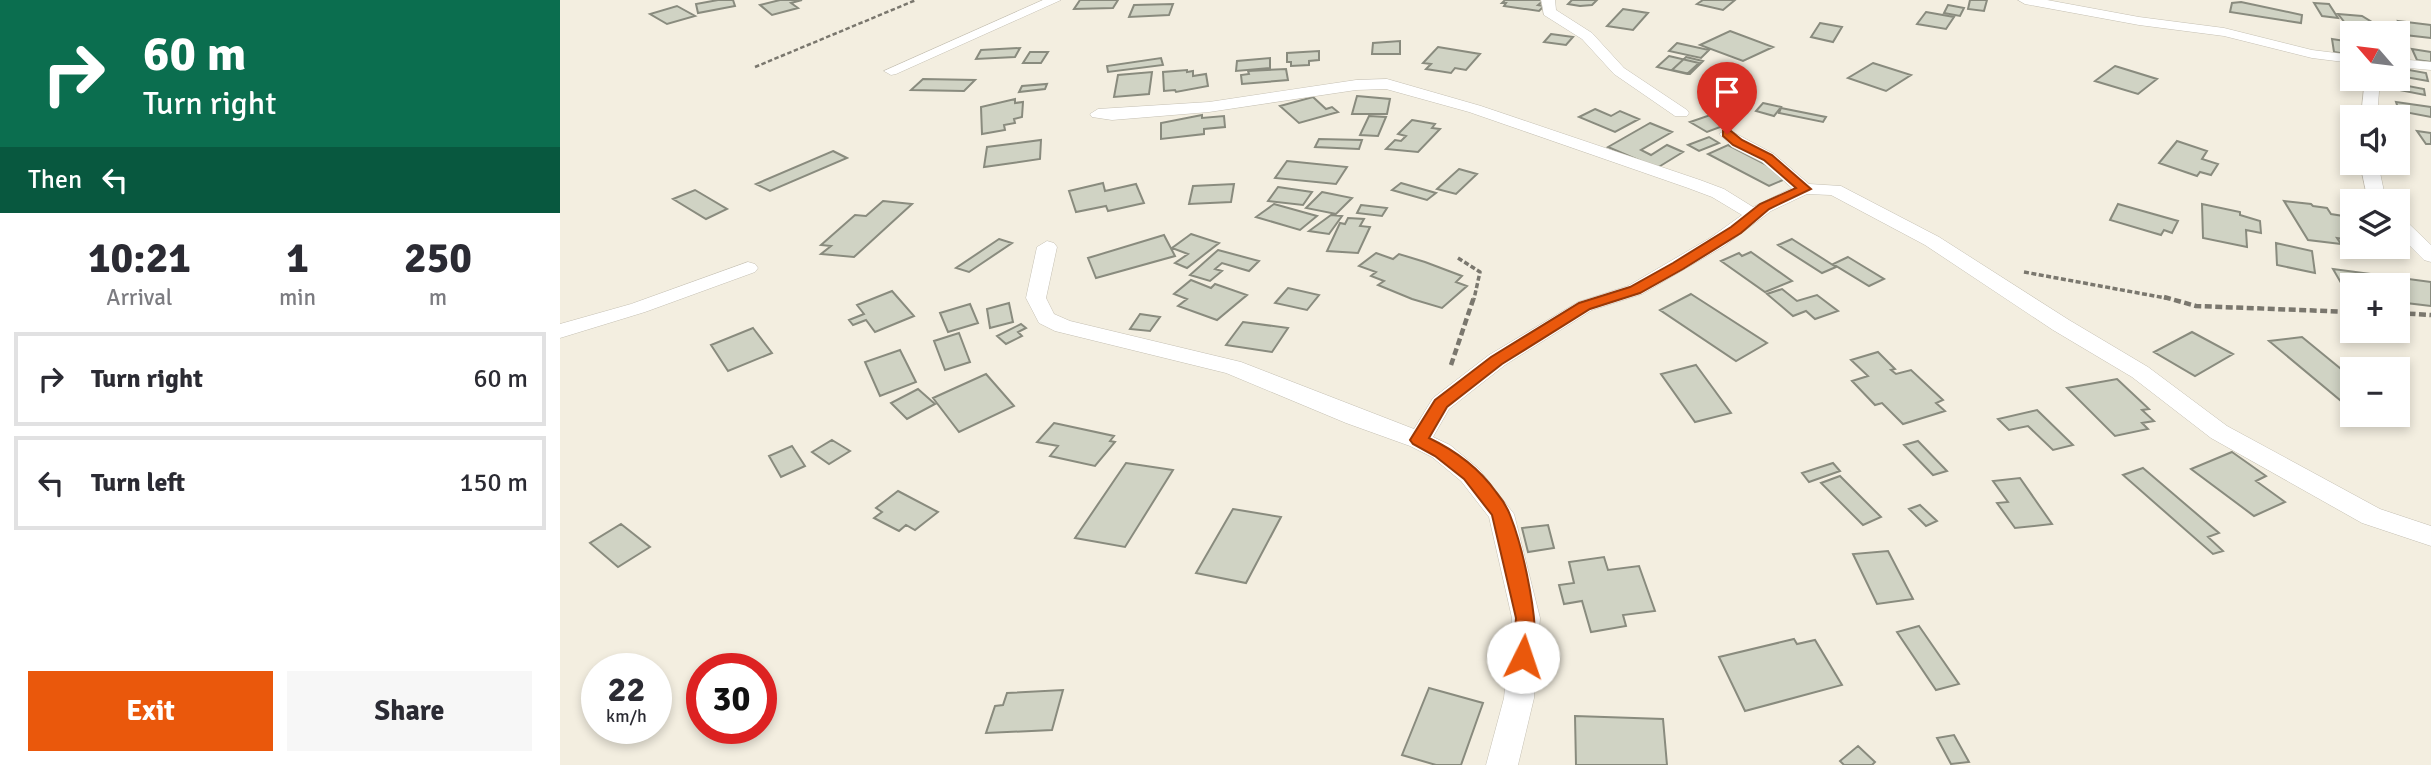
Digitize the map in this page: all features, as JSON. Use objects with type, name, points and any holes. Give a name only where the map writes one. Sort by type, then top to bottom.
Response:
[{"type":"street","points":[[891,71],[1054,0]]},
{"type":"street","points":[[1548,0],[1549,12],[1587,36],[1619,71],[1681,113]]},
{"type":"street","points":[[2025,0],[2139,21],[2224,32],[2312,54],[2340,58]]},
{"type":"street","points":[[2410,65],[2431,66]]},
{"type":"street","points":[[1098,114],[1209,107],[1356,85],[1387,84],[1475,109],[1695,184],[1718,193],[1754,215]]},
{"type":"street","points":[[1727,134],[1738,143],[1768,158],[1804,189]]},
{"type":"street","points":[[1419,440],[1441,404],[1497,360],[1546,329],[1585,306],[1635,290],[1717,242],[1765,206],[1804,189],[1835,190],[1932,241],[2061,325],[2140,372],[2178,398],[2219,432],[2371,516],[2431,536]]},
{"type":"street","points":[[2410,236],[2431,256]]},
{"type":"street","points":[[1047,247],[1036,298],[1046,318],[1063,326],[1233,367],[1354,417],[1419,440],[1441,451],[1488,494],[1501,514],[1526,618],[1519,698],[1502,765]]},
{"type":"street","points":[[560,331],[638,308],[748,268]]},
{"type":"path","points":[[755,67],[795,48],[879,17],[916,0]]},
{"type":"path","points":[[1441,404],[1437,385],[1450,369],[1457,352],[1480,272],[1458,258]]},
{"type":"path","points":[[2013,269],[2160,296],[2196,306],[2340,312]]},
{"type":"path","points":[[2410,314],[2431,315]]},
{"type":"building","points":[[733,0],[735,6],[698,13],[696,4]]},
{"type":"building","points":[[780,0],[802,0],[791,3],[798,8],[772,15],[760,5]]},
{"type":"building","points":[[1080,0],[1118,0],[1113,8],[1074,9]]},
{"type":"building","points":[[1505,0],[1544,0],[1538,5],[1544,6],[1539,11],[1504,6],[1506,3],[1502,3]]},
{"type":"building","points":[[1572,0],[1597,0],[1592,5],[1580,6],[1568,4]]},
{"type":"building","points":[[1703,0],[1735,0],[1723,10],[1697,4]]},
{"type":"building","points":[[1970,0],[1987,0],[1984,11],[1968,9]]},
{"type":"building","points":[[2241,2],[2302,15],[2301,23],[2230,12],[2232,3]]},
{"type":"building","points":[[2314,3],[2329,4],[2338,18],[2322,16]]},
{"type":"building","points":[[1173,4],[1169,15],[1129,17],[1134,5]]},
{"type":"building","points":[[1948,5],[1964,8],[1960,16],[1944,13]]},
{"type":"building","points":[[677,6],[695,16],[667,24],[650,14]]},
{"type":"building","points":[[1623,9],[1648,13],[1633,30],[1607,26]]},
{"type":"building","points":[[1926,12],[1954,17],[1946,29],[1917,24]]},
{"type":"building","points":[[2338,14],[2362,16],[2370,21],[2344,21]]},
{"type":"building","points":[[2410,22],[2431,25],[2431,38],[2410,36]]},
{"type":"building","points":[[1820,23],[1842,27],[1833,42],[1811,37]]},
{"type":"building","points":[[1730,31],[1773,47],[1743,61],[1700,45]]},
{"type":"building","points":[[1551,34],[1573,37],[1566,45],[1544,42]]},
{"type":"building","points":[[2332,39],[2340,40],[2340,53],[2334,52]]},
{"type":"building","points":[[1400,41],[1400,54],[1372,54],[1373,43]]},
{"type":"building","points":[[1677,43],[1709,50],[1701,58],[1669,51]]},
{"type":"building","points":[[1438,47],[1480,54],[1466,70],[1455,68],[1451,73],[1426,69],[1431,64],[1423,63]]},
{"type":"building","points":[[1020,48],[1015,57],[976,59],[981,50]]},
{"type":"building","points":[[2412,49],[2431,52],[2431,62],[2417,60]]},
{"type":"building","points":[[1319,51],[1319,60],[1309,61],[1309,65],[1291,66],[1291,62],[1287,62],[1287,53]]},
{"type":"building","points":[[1030,52],[1048,52],[1041,63],[1023,63]]},
{"type":"building","points":[[1669,56],[1699,63],[1687,74],[1657,67]]},
{"type":"building","points":[[1686,57],[1703,61],[1690,74],[1672,70]]},
{"type":"building","points":[[1161,58],[1163,65],[1108,72],[1107,66]]},
{"type":"building","points":[[1270,58],[1270,68],[1236,71],[1237,61]]},
{"type":"building","points":[[1873,63],[1911,75],[1886,91],[1848,78]]},
{"type":"building","points":[[2115,66],[2157,79],[2138,94],[2095,81]]},
{"type":"building","points":[[1286,69],[1288,80],[1242,84],[1241,75],[1249,74],[1248,71]]},
{"type":"building","points":[[2410,70],[2426,73],[2428,81],[2410,78]]},
{"type":"building","points":[[1193,71],[1193,76],[1206,74],[1208,86],[1176,92],[1164,91],[1163,72]]},
{"type":"building","points":[[1152,72],[1149,94],[1114,97],[1118,75]]},
{"type":"building","points":[[923,79],[975,80],[964,91],[911,90]]},
{"type":"building","points":[[1047,84],[1045,89],[1019,92],[1022,86]]},
{"type":"building","points":[[2410,86],[2424,89],[2425,95],[2404,91],[2410,91]]},
{"type":"building","points":[[1357,96],[1390,99],[1387,114],[1352,114]]},
{"type":"building","points":[[1313,97],[1326,109],[1332,107],[1338,112],[1299,123],[1280,106]]},
{"type":"building","points":[[1015,99],[1015,103],[1023,102],[1022,117],[1014,119],[1015,123],[1004,125],[1005,130],[982,134],[981,107]]},
{"type":"building","points":[[2396,102],[2431,107],[2431,117],[2410,113],[2410,105],[2397,105]]},
{"type":"building","points":[[1763,103],[1781,107],[1774,116],[1756,111]]},
{"type":"building","points":[[1781,108],[1826,117],[1823,122],[1779,113]]},
{"type":"building","points":[[1595,109],[1611,116],[1620,111],[1639,119],[1615,132],[1579,117]]},
{"type":"building","points":[[1719,112],[1736,121],[1707,132],[1690,122]]},
{"type":"building","points":[[1202,115],[1202,118],[1224,116],[1225,127],[1204,129],[1204,134],[1161,139],[1161,123]]},
{"type":"building","points":[[1369,116],[1386,117],[1378,136],[1360,135]]},
{"type":"building","points":[[1412,120],[1435,124],[1432,128],[1440,129],[1418,152],[1386,149],[1395,140],[1401,141],[1406,136],[1398,134]]},
{"type":"building","points":[[1650,123],[1672,132],[1641,150],[1651,155],[1667,145],[1683,152],[1657,168],[1608,147]]},
{"type":"building","points":[[2417,131],[2431,133],[2431,144],[2426,144]]},
{"type":"building","points":[[1709,137],[1719,143],[1699,151],[1688,145]]},
{"type":"building","points":[[1319,139],[1362,140],[1359,149],[1315,147]]},
{"type":"building","points":[[1041,140],[1040,159],[984,167],[987,147]]},
{"type":"building","points":[[2177,141],[2207,151],[2202,159],[2218,164],[2211,175],[2200,172],[2197,176],[2159,163]]},
{"type":"building","points":[[1728,145],[1790,177],[1769,186],[1708,154]]},
{"type":"building","points":[[833,151],[847,158],[770,191],[756,184]]},
{"type":"building","points":[[1287,161],[1347,167],[1336,184],[1275,178]]},
{"type":"building","points":[[1459,169],[1477,174],[1456,194],[1437,189]]},
{"type":"building","points":[[1103,183],[1105,191],[1136,184],[1144,203],[1108,211],[1106,206],[1076,212],[1069,191]]},
{"type":"building","points":[[1401,183],[1436,193],[1427,200],[1392,190]]},
{"type":"building","points":[[1234,184],[1231,202],[1189,204],[1193,186]]},
{"type":"building","points":[[1278,187],[1312,192],[1303,205],[1268,201]]},
{"type":"building","points":[[695,190],[727,209],[706,219],[673,199]]},
{"type":"building","points":[[1322,192],[1352,198],[1336,214],[1306,208]]},
{"type":"building","points":[[883,201],[912,204],[854,257],[821,254],[831,246],[821,245],[855,215],[866,216]]},
{"type":"building","points":[[2284,201],[2327,208],[2331,214],[2340,216],[2340,238],[2337,238],[2340,244],[2308,240]]},
{"type":"building","points":[[1274,204],[1317,216],[1300,230],[1256,217]]},
{"type":"building","points":[[2118,204],[2178,221],[2172,233],[2164,230],[2161,235],[2110,220]]},
{"type":"building","points":[[2202,204],[2240,212],[2240,215],[2260,221],[2261,233],[2246,230],[2247,247],[2203,238]]},
{"type":"building","points":[[1361,205],[1387,208],[1382,216],[1357,213]]},
{"type":"building","points":[[1331,215],[1342,216],[1329,234],[1309,231]]},
{"type":"building","points":[[1348,218],[1364,219],[1360,226],[1370,227],[1358,253],[1327,251],[1340,223],[1345,224]]},
{"type":"building","points":[[1191,234],[1219,243],[1187,268],[1175,263],[1188,254],[1172,248]]},
{"type":"building","points":[[1164,235],[1175,256],[1096,278],[1088,258]]},
{"type":"building","points":[[999,239],[1012,243],[969,272],[956,268]]},
{"type":"building","points":[[1792,239],[1836,267],[1822,273],[1778,245]]},
{"type":"building","points":[[2276,243],[2312,251],[2315,273],[2277,265]]},
{"type":"building","points":[[1218,250],[1259,261],[1249,271],[1222,263],[1215,269],[1222,271],[1210,281],[1190,275]]},
{"type":"building","points":[[1751,252],[1792,281],[1765,292],[1721,261],[1739,253],[1742,256]]},
{"type":"building","points":[[1376,253],[1393,259],[1399,254],[1425,262],[1462,276],[1456,282],[1467,286],[1442,308],[1412,299],[1378,285],[1384,281],[1371,276],[1376,272],[1359,266]]},
{"type":"building","points":[[1848,257],[1884,279],[1869,286],[1833,264]]},
{"type":"building","points":[[2333,269],[2363,273],[2340,273],[2340,281]]},
{"type":"building","points":[[2410,279],[2431,282],[2431,306],[2410,303]]},
{"type":"building","points":[[1191,280],[1211,288],[1215,284],[1247,295],[1217,320],[1178,306],[1187,299],[1174,294]]},
{"type":"building","points":[[1288,288],[1319,295],[1307,310],[1275,303]]},
{"type":"building","points":[[1782,289],[1797,301],[1817,295],[1838,311],[1815,319],[1806,311],[1793,316],[1767,294]]},
{"type":"building","points":[[892,291],[914,316],[875,332],[866,320],[853,325],[849,320],[864,314],[857,305]]},
{"type":"building","points":[[1691,294],[1767,343],[1736,361],[1660,310]]},
{"type":"building","points":[[1009,303],[1013,322],[990,328],[987,309]]},
{"type":"building","points":[[970,304],[978,323],[948,332],[940,313]]},
{"type":"building","points":[[1140,314],[1160,317],[1150,331],[1130,329]]},
{"type":"building","points":[[1243,322],[1288,328],[1272,352],[1226,345]]},
{"type":"building","points":[[1021,324],[1026,328],[1018,332],[1022,336],[1006,344],[997,336]]},
{"type":"building","points":[[753,328],[772,353],[728,371],[711,345]]},
{"type":"building","points":[[2192,332],[2233,354],[2195,376],[2154,352]]},
{"type":"building","points":[[959,333],[970,362],[945,370],[934,341]]},
{"type":"building","points":[[2302,337],[2340,368],[2340,400],[2269,341]]},
{"type":"building","points":[[900,350],[916,382],[880,396],[865,362]]},
{"type":"building","points":[[1878,352],[1895,369],[1891,370],[1896,374],[1911,370],[1943,400],[1936,403],[1945,411],[1903,424],[1882,403],[1875,405],[1852,381],[1868,376],[1851,360]]},
{"type":"building","points":[[1696,365],[1731,413],[1695,422],[1661,374]]},
{"type":"building","points":[[986,374],[1014,406],[959,432],[933,398]]},
{"type":"building","points":[[2117,379],[2149,409],[2142,410],[2154,421],[2142,423],[2148,429],[2115,436],[2067,388]]},
{"type":"building","points":[[918,389],[935,404],[907,419],[891,403]]},
{"type":"building","points":[[2037,410],[2073,445],[2053,450],[2028,426],[2009,430],[1998,419]]},
{"type":"building","points":[[1054,423],[1114,436],[1110,441],[1115,442],[1095,466],[1050,456],[1058,446],[1037,442]]},
{"type":"building","points":[[832,440],[850,451],[829,464],[812,452]]},
{"type":"building","points":[[1918,441],[1947,471],[1933,475],[1904,445]]},
{"type":"building","points":[[792,446],[805,466],[781,477],[769,456]]},
{"type":"building","points":[[2232,452],[2266,476],[2256,481],[2285,502],[2254,516],[2191,469]]},
{"type":"building","points":[[1126,463],[1173,470],[1125,547],[1075,538]]},
{"type":"building","points":[[1833,463],[1840,471],[1809,482],[1802,473]]},
{"type":"building","points":[[2143,468],[2219,533],[2208,537],[2223,551],[2213,554],[2123,475]]},
{"type":"building","points":[[1840,476],[1881,517],[1863,525],[1821,483]]},
{"type":"building","points":[[2020,478],[2052,524],[2015,528],[1997,503],[2008,502],[1993,481]]},
{"type":"building","points":[[898,491],[938,512],[915,530],[906,525],[899,531],[874,518],[882,512],[876,508]]},
{"type":"building","points":[[1920,505],[1937,521],[1926,526],[1909,509]]},
{"type":"building","points":[[1233,509],[1281,517],[1246,583],[1196,573]]},
{"type":"building","points":[[621,524],[650,547],[618,567],[590,543]]},
{"type":"building","points":[[1548,525],[1554,548],[1528,552],[1522,528]]},
{"type":"building","points":[[1888,551],[1913,599],[1877,604],[1853,554]]},
{"type":"building","points":[[1604,557],[1608,570],[1639,566],[1655,611],[1623,615],[1626,626],[1591,632],[1582,601],[1564,604],[1559,585],[1574,583],[1569,562]]},
{"type":"building","points":[[1919,626],[1959,684],[1936,690],[1897,632]]},
{"type":"building","points":[[1794,639],[1797,644],[1815,640],[1842,685],[1745,711],[1719,657]]},
{"type":"building","points":[[1429,688],[1483,703],[1461,765],[1436,765],[1402,755]]},
{"type":"building","points":[[1063,690],[1052,730],[986,733],[995,706],[1003,705],[1007,693]]},
{"type":"building","points":[[1575,716],[1663,719],[1667,765],[1576,765]]},
{"type":"building","points":[[1954,735],[1969,762],[1951,764],[1937,738]]},
{"type":"building","points":[[1858,746],[1875,762],[1872,765],[1844,765],[1840,761]]},
{"type":"route","points":[[1523,657],[1526,618],[1501,514],[1488,494],[1470,475],[1441,451],[1419,440],[1441,404],[1497,360],[1585,306],[1635,290],[1736,230],[1765,206],[1804,189],[1768,158],[1738,143],[1727,134]]}]
